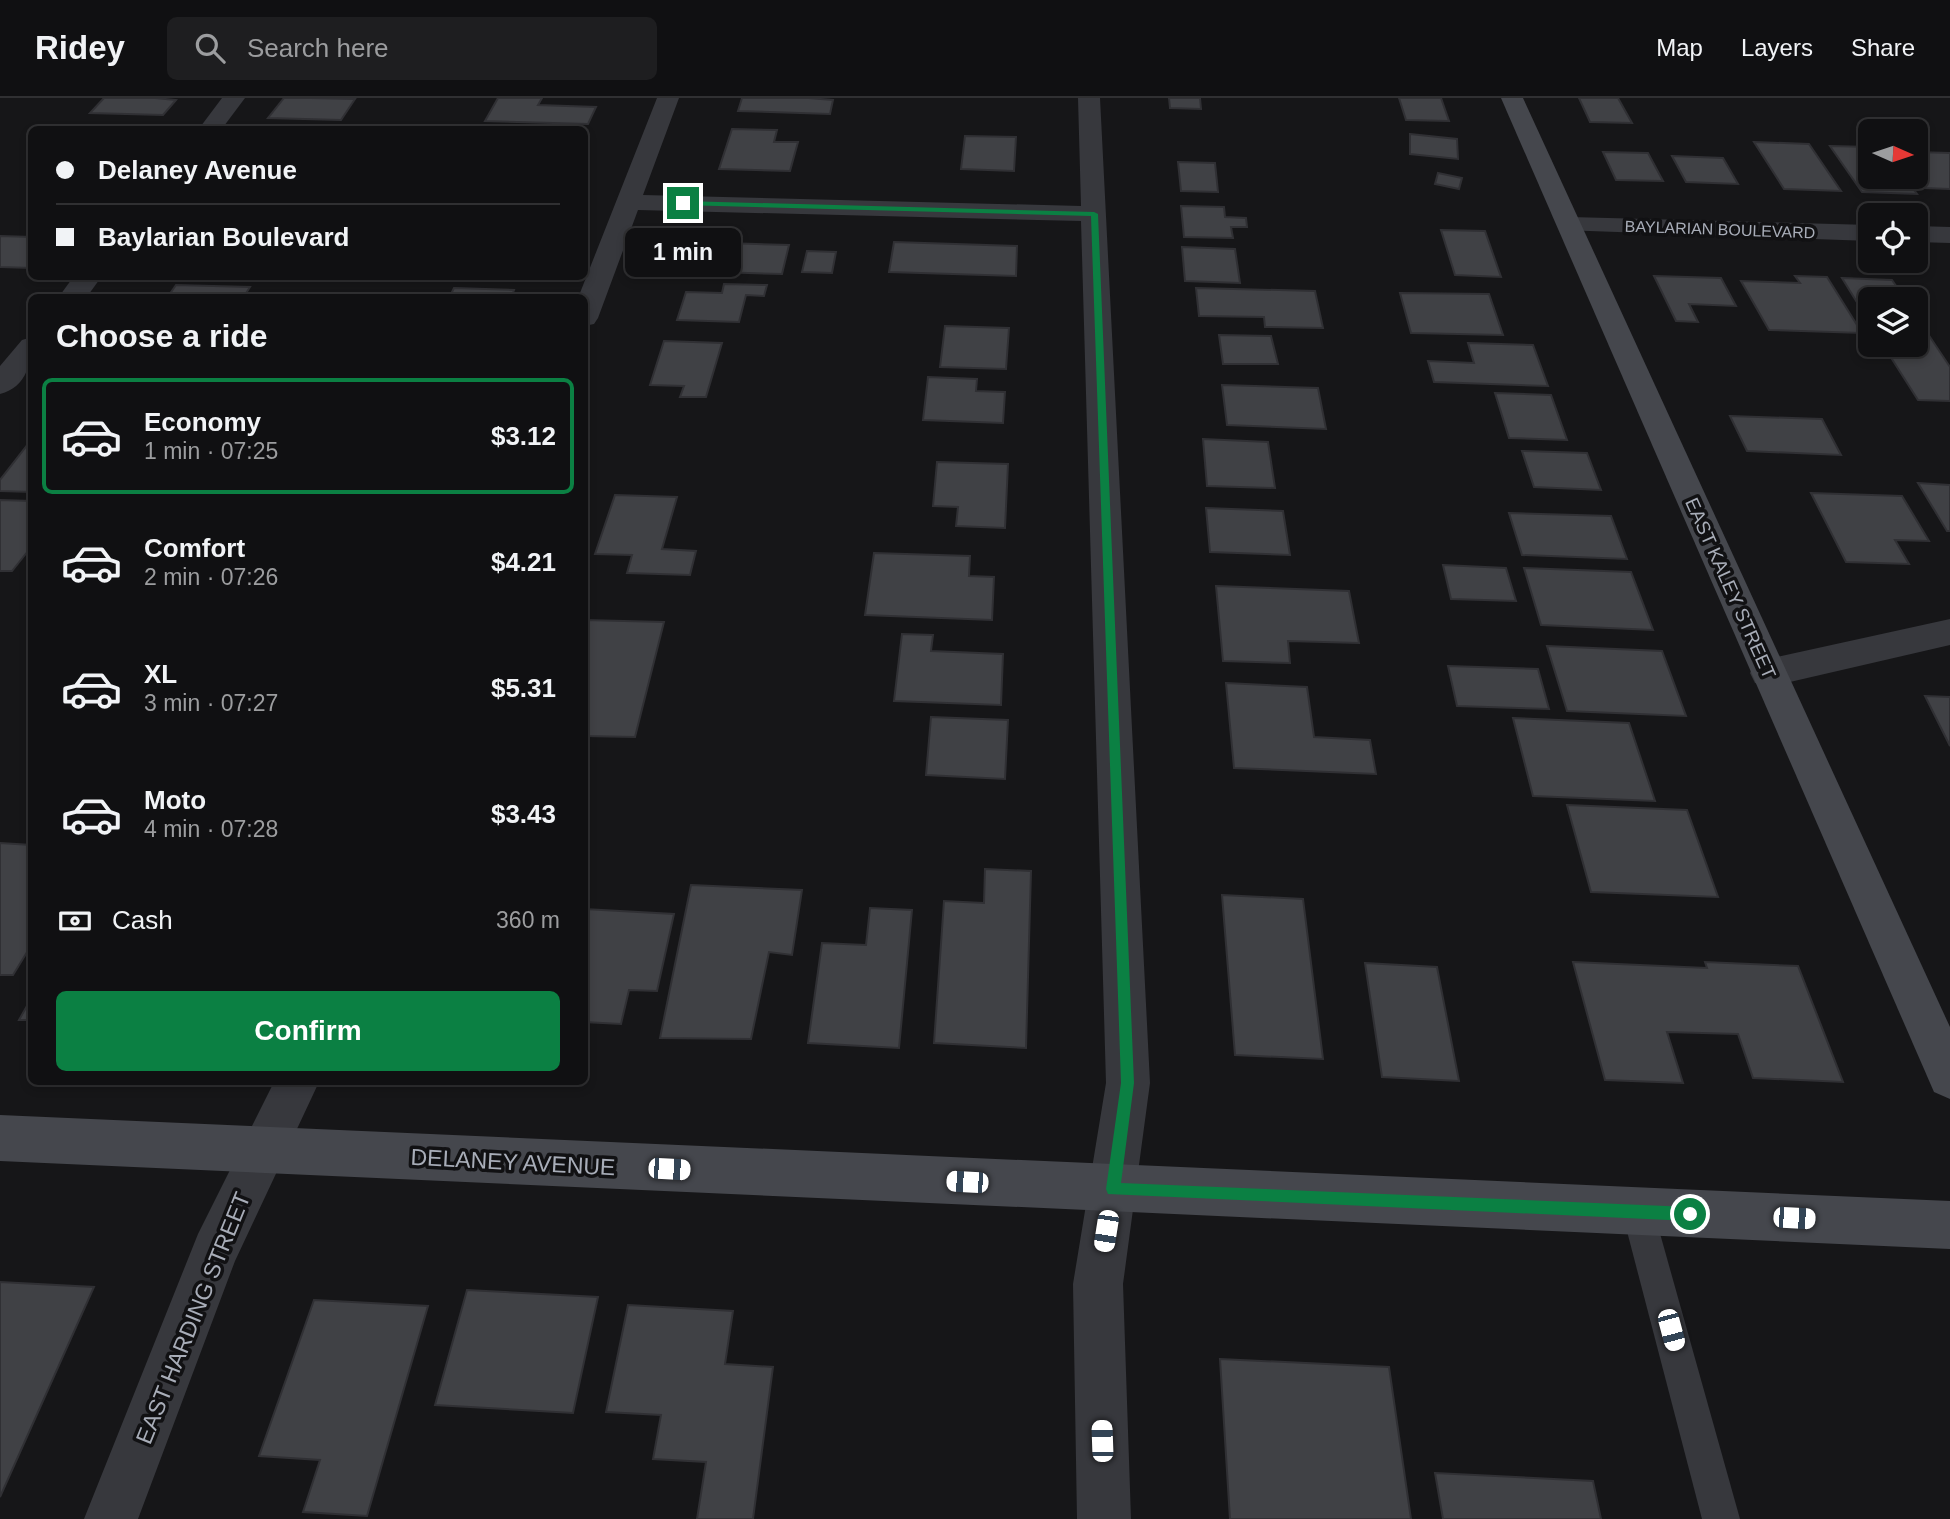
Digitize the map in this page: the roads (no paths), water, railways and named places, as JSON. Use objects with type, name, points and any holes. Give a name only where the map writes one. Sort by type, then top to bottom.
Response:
[{"type":"street","points":[[212,126],[234,98]]},
{"type":"street","points":[[588,307],[668,98]]},
{"type":"street","points":[[1089,98],[1128,1083],[1098,1284],[1104,1519]]},
{"type":"street","name":"EAST KALEY STREET","points":[[1512,98],[1950,1077]]},
{"type":"street","points":[[628,202],[1094,214]]},
{"type":"street","name":"BAYLARIAN BOULEVARD","points":[[1570,225],[1858,233]]},
{"type":"street","points":[[1928,234],[1950,235]]},
{"type":"street","points":[[74,294],[86,280]]},
{"type":"street","points":[[0,385],[28,351]]},
{"type":"street","points":[[1768,673],[1950,632]]},
{"type":"street","name":"EAST HARDING STREET","points":[[111,1519],[215,1251],[296,1085]]},
{"type":"street","name":"DELANEY AVENUE","points":[[0,1138],[1950,1225]]},
{"type":"lane","points":[[1637,1212],[1721,1519]]}]
